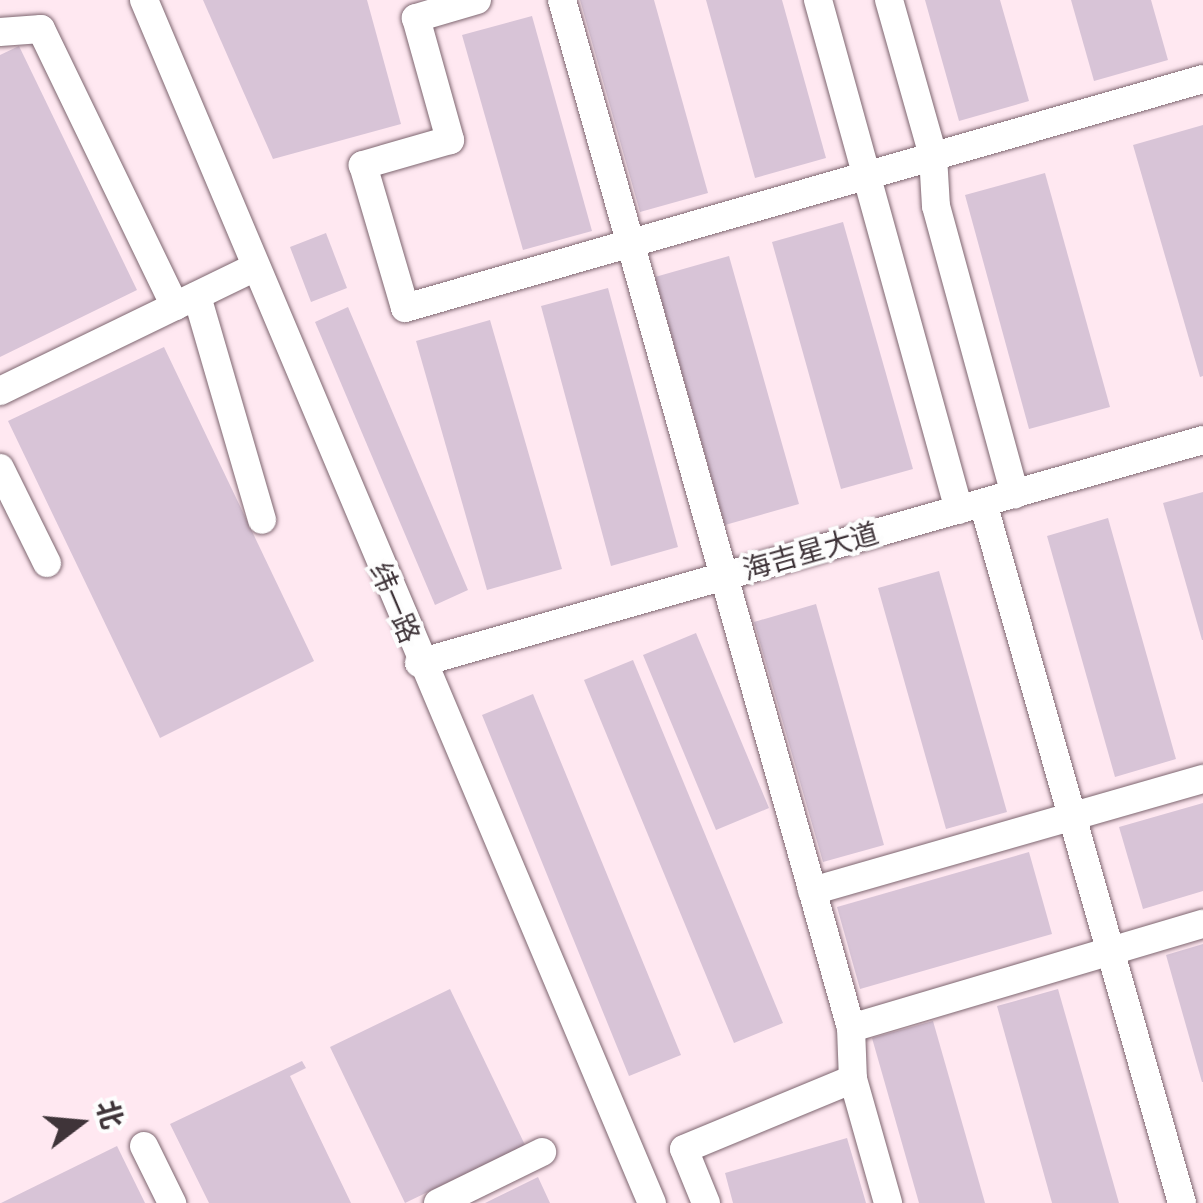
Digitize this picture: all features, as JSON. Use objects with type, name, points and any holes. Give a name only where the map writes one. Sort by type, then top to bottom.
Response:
[{"type":"street","name":"纬一路","points":[[144,0],[420,663],[652,1203]]},
{"type":"street","points":[[477,0],[416,18],[450,140],[363,165],[405,308],[1203,79]]},
{"type":"street","points":[[562,0],[721,577],[851,1028],[852,1079],[888,1203]]},
{"type":"street","points":[[818,0],[866,175],[1072,817],[1182,1203]]},
{"type":"street","points":[[890,0],[933,156],[936,206],[1015,494]]},
{"type":"street","points":[[0,32],[42,29],[186,301],[262,520]]},
{"type":"street","points":[[0,391],[255,267]]},
{"type":"street","name":"海吉星大道","points":[[420,663],[1203,440]]},
{"type":"street","points":[[0,468],[48,563]]},
{"type":"street","points":[[812,891],[1203,778]]},
{"type":"street","points":[[851,1028],[1203,924]]},
{"type":"street","points":[[706,1203],[684,1149],[852,1079]]},
{"type":"street","points":[[144,1146],[172,1203]]},
{"type":"street","points":[[438,1203],[542,1152]]},
{"type":"building","points":[[203,0],[367,0],[401,124],[273,159]]},
{"type":"building","points":[[580,0],[654,0],[708,193],[640,212]]},
{"type":"building","points":[[706,0],[782,0],[826,158],[755,178]]},
{"type":"building","points":[[925,0],[1000,0],[1029,101],[959,121]]},
{"type":"building","points":[[1071,0],[1151,0],[1168,60],[1094,81]]},
{"type":"building","points":[[532,16],[592,231],[523,250],[462,35]]},
{"type":"building","points":[[19,46],[137,290],[0,357],[0,55]]},
{"type":"building","points":[[1203,125],[1203,376],[1200,377],[1133,145]]},
{"type":"building","points":[[1045,173],[1110,407],[1029,429],[965,195]]},
{"type":"building","points":[[843,222],[913,469],[841,489],[772,242]]},
{"type":"building","points":[[326,233],[347,288],[311,302],[290,247]]},
{"type":"building","points":[[729,256],[799,504],[725,525],[655,277]]},
{"type":"building","points":[[608,288],[678,547],[611,566],[541,306]]},
{"type":"building","points":[[348,307],[468,590],[435,605],[315,322]]},
{"type":"building","points":[[490,320],[562,569],[487,590],[416,341]]},
{"type":"building","points":[[164,347],[314,661],[160,738],[8,421]]},
{"type":"building","points":[[1203,492],[1203,640],[1202,640],[1163,503]]},
{"type":"building","points":[[1108,518],[1176,759],[1115,777],[1047,536]]},
{"type":"building","points":[[939,571],[1007,812],[946,829],[878,588]]},
{"type":"building","points":[[816,604],[884,845],[823,862],[754,622]]},
{"type":"building","points":[[696,633],[769,808],[716,830],[643,655]]},
{"type":"building","points":[[633,660],[783,1023],[734,1043],[584,680]]},
{"type":"building","points":[[533,694],[681,1055],[629,1076],[482,715]]},
{"type":"building","points":[[1203,803],[1203,891],[1143,909],[1119,827]]},
{"type":"building","points":[[1029,852],[1052,934],[860,989],[837,907]]},
{"type":"building","points":[[1203,944],[1203,1082],[1202,1082],[1166,955]]},
{"type":"building","points":[[450,989],[525,1145],[405,1203],[330,1047]]},
{"type":"building","points":[[1058,989],[1119,1203],[1052,1203],[997,1006]]},
{"type":"building","points":[[933,1021],[985,1203],[919,1203],[872,1038]]},
{"type":"building","points":[[302,1061],[306,1068],[290,1076],[351,1203],[209,1203],[170,1124]]},
{"type":"building","points":[[847,1138],[866,1203],[733,1203],[725,1173]]},
{"type":"building","points":[[117,1146],[145,1203],[1,1203]]},
{"type":"building","points":[[538,1177],[550,1203],[485,1203]]}]
